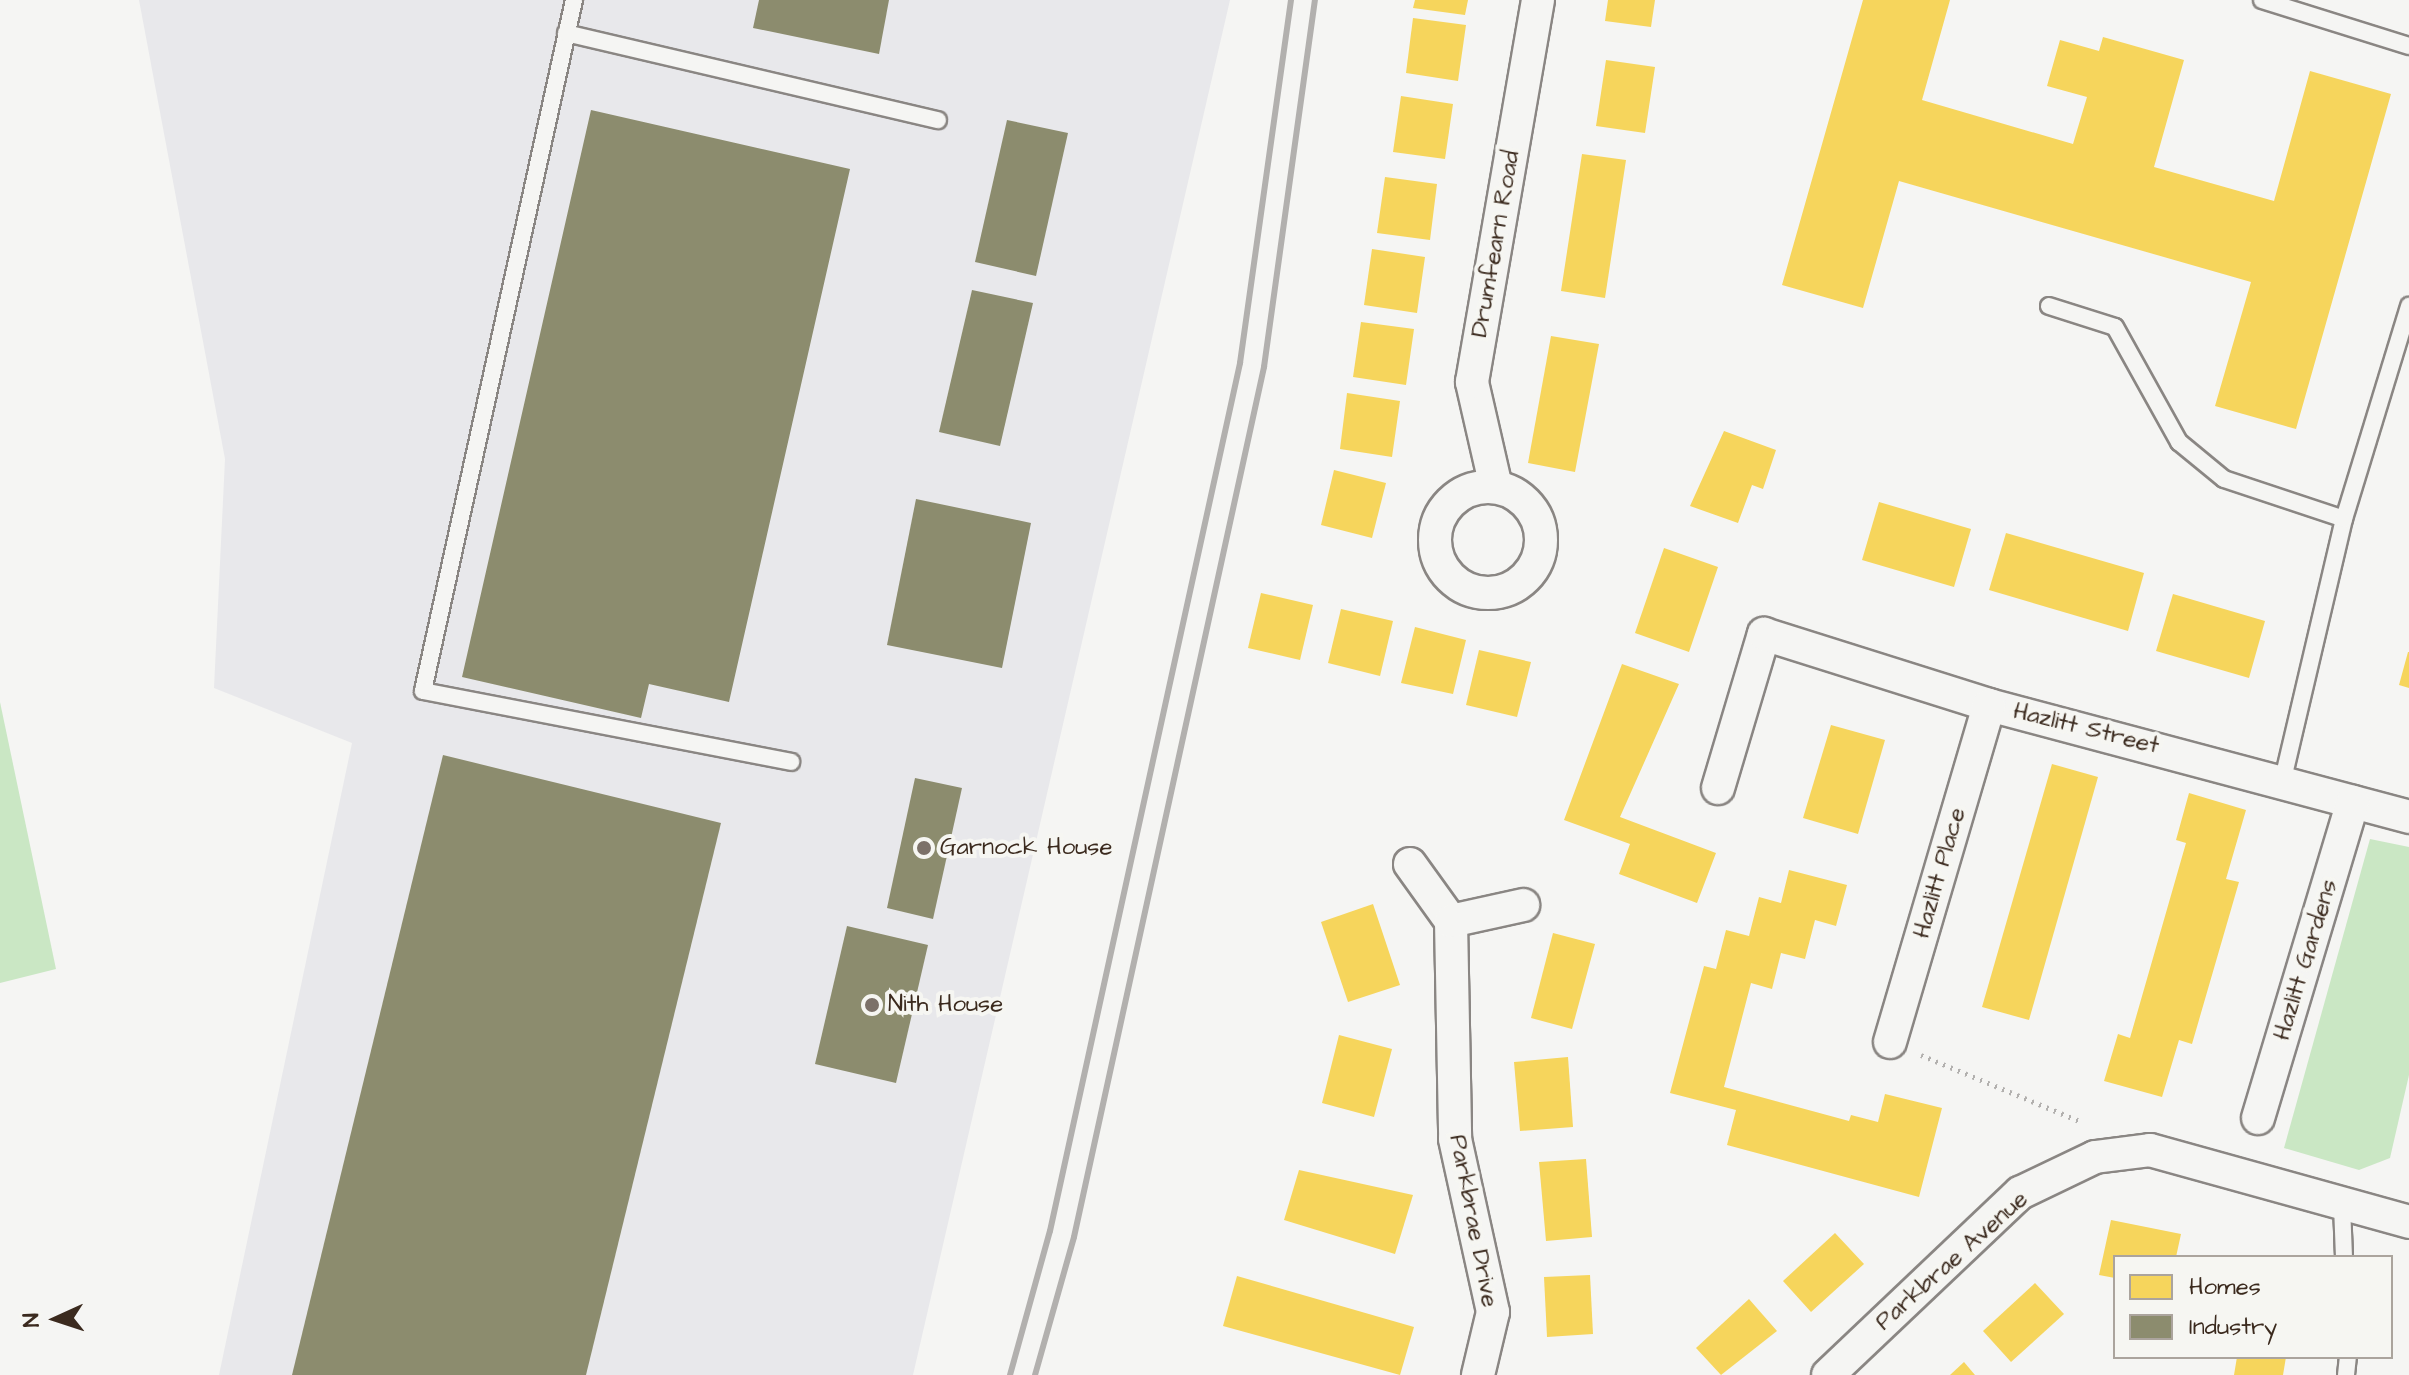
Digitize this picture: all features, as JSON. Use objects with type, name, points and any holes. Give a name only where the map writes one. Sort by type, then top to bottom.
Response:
[{"type":"street","name":"Drumfearn Road","points":[[1496,487],[1472,382],[1538,0]]},
{"type":"street","name":"Hazlitt Street","points":[[1718,788],[1764,634],[1989,705],[2283,779],[2409,817]]},
{"type":"street","name":"Hazlitt Place","points":[[1890,1042],[1989,705]]},
{"type":"street","name":"Hazlitt Gardens","points":[[2258,1118],[2353,802]]},
{"type":"street","points":[[1410,864],[1451,921],[1523,905]]},
{"type":"street","name":"Parkbrae Drive","points":[[1451,921],[1455,1139],[1493,1312],[1478,1375]]},
{"type":"street","name":"Parkbrae Avenue","points":[[1828,1375],[2020,1193],[2095,1157],[2150,1150],[2409,1222]]},
{"type":"lane","points":[[574,0],[423,691],[791,762]]},
{"type":"lane","points":[[2262,0],[2409,46]]},
{"type":"lane","points":[[566,33],[938,120]]},
{"type":"lane","points":[[2049,306],[2115,327],[2179,442],[2224,479],[2344,519]]},
{"type":"lane","points":[[2283,779],[2344,519],[2409,306]]},
{"type":"lane","points":[[2342,1205],[2344,1255]]},
{"type":"path","points":[[1890,1042],[2092,1126]]},
{"type":"shaded area","points":[[139,0],[1230,0],[913,1375],[219,1375],[352,743],[214,688],[225,459]]},
{"type":"green space","points":[[0,702],[56,969],[0,983]]},
{"type":"green space","points":[[2370,839],[2409,847],[2409,1075],[2390,1158],[2359,1170],[2284,1148]]},
{"type":"building: Homes","points":[[1415,0],[1468,0],[1465,15],[1413,8]]},
{"type":"building: Homes","points":[[1608,0],[1655,0],[1651,27],[1605,21]]},
{"type":"building: Homes","points":[[1863,0],[1950,0],[1922,100],[2073,144],[2087,97],[2047,86],[2060,40],[2099,51],[2103,37],[2184,60],[2154,167],[2274,201],[2310,71],[2391,94],[2296,429],[2215,406],[2251,282],[1899,181],[1863,308],[1782,285]]},
{"type":"building: Homes","points":[[1413,18],[1466,25],[1458,81],[1406,73]]},
{"type":"building: Homes","points":[[1606,60],[1655,67],[1645,133],[1596,126]]},
{"type":"building: Homes","points":[[1401,96],[1453,104],[1445,159],[1393,152]]},
{"type":"building: Homes","points":[[1582,154],[1626,160],[1605,298],[1561,291]]},
{"type":"building: Homes","points":[[1385,177],[1437,184],[1430,240],[1377,233]]},
{"type":"building: Homes","points":[[1372,249],[1425,257],[1417,313],[1364,305]]},
{"type":"building: Homes","points":[[1361,322],[1414,329],[1406,385],[1353,377]]},
{"type":"building: Homes","points":[[1551,336],[1599,344],[1575,472],[1528,463]]},
{"type":"building: Homes","points":[[1347,393],[1400,401],[1392,457],[1340,449]]},
{"type":"building: Homes","points":[[1724,431],[1776,450],[1763,489],[1752,485],[1738,523],[1690,506]]},
{"type":"building: Homes","points":[[1334,470],[1386,483],[1372,538],[1321,525]]},
{"type":"building: Homes","points":[[1879,502],[1971,529],[1954,587],[1862,560]]},
{"type":"building: Homes","points":[[2006,533],[2144,573],[2128,631],[1989,590]]},
{"type":"building: Homes","points":[[1664,548],[1718,567],[1689,652],[1635,633]]},
{"type":"building: Homes","points":[[1261,593],[1313,605],[1300,660],[1248,648]]},
{"type":"building: Homes","points":[[2173,594],[2265,621],[2249,678],[2156,651]]},
{"type":"building: Homes","points":[[1341,609],[1393,621],[1380,676],[1328,663]]},
{"type":"building: Homes","points":[[1415,627],[1466,640],[1453,694],[1401,683]]},
{"type":"building: Homes","points":[[1479,650],[1531,662],[1517,717],[1466,705]]},
{"type":"building: Homes","points":[[2409,652],[2409,688],[2399,685]]},
{"type":"building: Homes","points":[[1622,664],[1679,684],[1620,817],[1716,853],[1697,903],[1619,874],[1630,844],[1564,820]]},
{"type":"building: Homes","points":[[1831,725],[1885,740],[1858,834],[1803,818]]},
{"type":"building: Homes","points":[[2052,764],[2098,777],[2029,1020],[1982,1007]]},
{"type":"building: Homes","points":[[2189,793],[2246,810],[2226,879],[2239,882],[2192,1044],[2179,1040],[2162,1097],[2104,1081],[2118,1034],[2130,1038],[2186,843],[2176,840]]},
{"type":"building: Homes","points":[[1789,870],[1847,885],[1836,926],[1815,920],[1805,959],[1781,953],[1772,989],[1751,983],[1724,1087],[1849,1121],[1851,1115],[1878,1122],[1885,1094],[1942,1108],[1919,1197],[1727,1145],[1736,1110],[1670,1093],[1704,966],[1716,969],[1726,930],[1749,936],[1759,897],[1781,903]]},
{"type":"building: Homes","points":[[1373,904],[1400,985],[1348,1002],[1321,922]]},
{"type":"building: Homes","points":[[1553,933],[1595,944],[1572,1029],[1531,1018]]},
{"type":"building: Homes","points":[[1339,1035],[1392,1049],[1374,1117],[1322,1103]]},
{"type":"building: Homes","points":[[1568,1057],[1573,1127],[1520,1131],[1514,1062]]},
{"type":"building: Homes","points":[[1586,1159],[1592,1237],[1546,1241],[1539,1162]]},
{"type":"building: Homes","points":[[1299,1170],[1413,1195],[1395,1254],[1284,1220]]},
{"type":"building: Homes","points":[[2111,1220],[2181,1234],[2176,1255],[2113,1255],[2113,1278],[2099,1275]]},
{"type":"building: Homes","points":[[1835,1233],[1864,1264],[1811,1312],[1783,1281]]},
{"type":"building: Homes","points":[[1590,1275],[1593,1334],[1547,1337],[1544,1277]]},
{"type":"building: Homes","points":[[1237,1276],[1414,1327],[1400,1375],[1223,1326]]},
{"type":"building: Homes","points":[[2035,1283],[2064,1314],[2011,1362],[1983,1331]]},
{"type":"building: Homes","points":[[1749,1299],[1777,1331],[1721,1375],[1696,1348]]},
{"type":"building: Homes","points":[[2237,1359],[2286,1359],[2283,1375],[2234,1375]]},
{"type":"building: Homes","points":[[1964,1362],[1975,1375],[1950,1375]]},
{"type":"building: Industry","points":[[759,0],[889,0],[879,54],[753,28]]},
{"type":"building: Industry","points":[[591,110],[850,169],[729,702],[649,684],[641,718],[462,677]]},
{"type":"building: Industry","points":[[1007,120],[1068,133],[1036,276],[975,262]]},
{"type":"building: Industry","points":[[972,290],[1033,303],[1000,446],[939,432]]},
{"type":"building: Industry","points":[[916,499],[1031,523],[1002,668],[887,645]]},
{"type":"building: Industry","points":[[443,755],[721,823],[586,1375],[292,1375]]},
{"type":"building: Industry","name":"Garnock House","points":[[915,778],[962,788],[933,919],[887,908]]},
{"type":"building: Industry","name":"Nith House","points":[[847,926],[928,945],[896,1083],[815,1064]]},
{"type":"railway","points":[[1010,1375],[1050,1231],[1240,363],[1291,0]]},
{"type":"railway","points":[[1035,1375],[1074,1237],[1264,367],[1315,0]]},
{"type":"place","name":"Garnock House","points":[[924,848]]},
{"type":"place","name":"Nith House","points":[[872,1005]]}]
